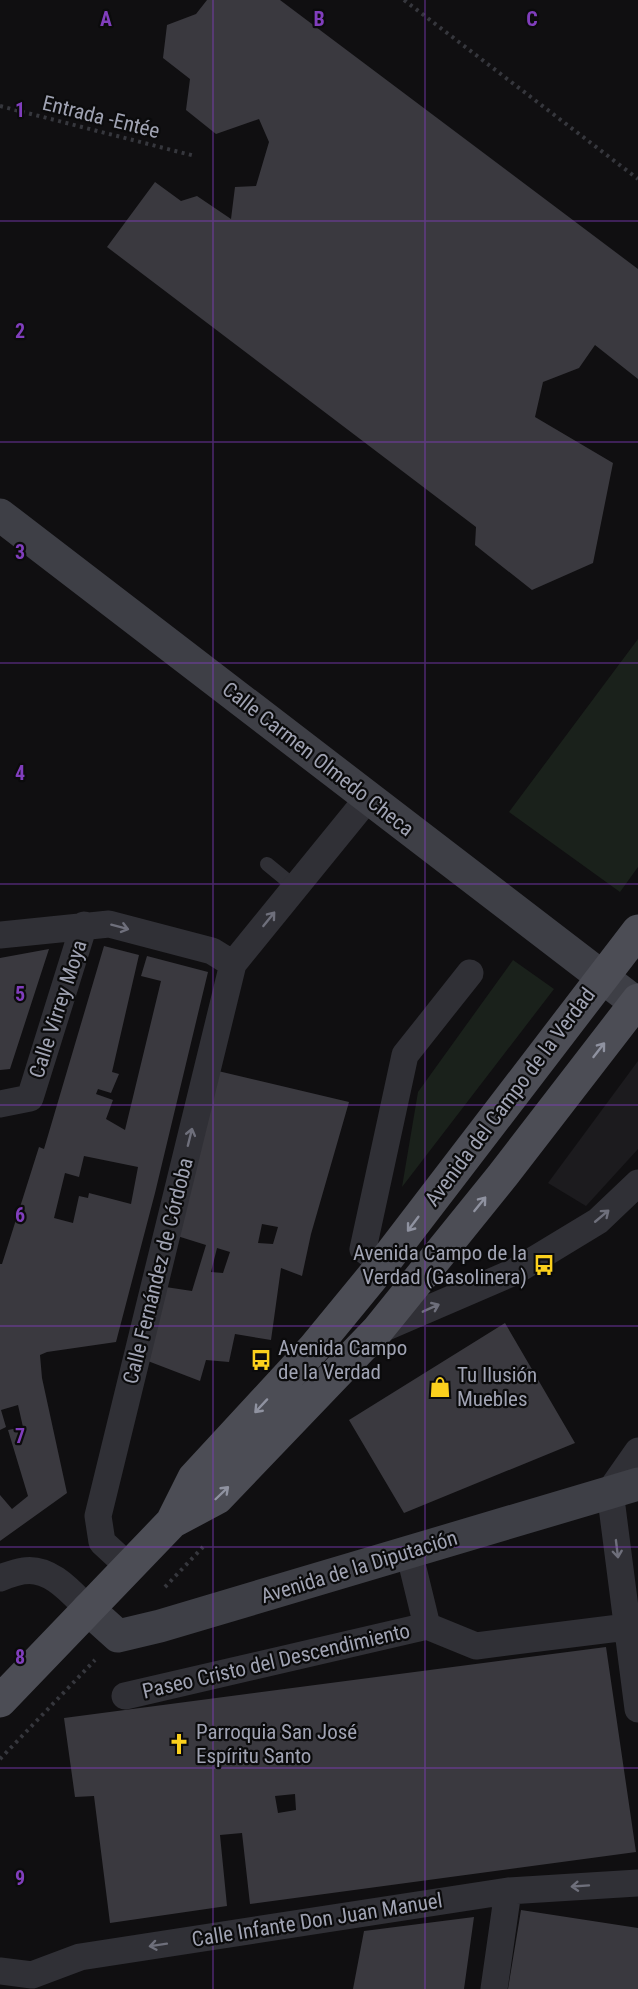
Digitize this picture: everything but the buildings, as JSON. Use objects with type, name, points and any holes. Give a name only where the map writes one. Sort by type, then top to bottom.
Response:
[{"type":"main road","name":"Avenida del Campo de la Verdad","points":[[0,1701],[172,1522],[194,1478],[314,1348],[383,1264],[638,931]]},
{"type":"main road","name":"Avenida del Campo de la Verdad","points":[[172,1522],[217,1498],[377,1331],[637,1003]]},
{"type":"street","name":"Calle Carmen Olmedo Checa","points":[[0,514],[637,1003]]},
{"type":"street","points":[[0,935],[109,924],[213,951],[233,964],[368,798]]},
{"type":"street","name":"Calle Virrey Moya","points":[[0,1104],[30,1098],[84,925]]},
{"type":"street","name":"Calle Fernández de Córdoba","points":[[129,1567],[102,1542],[98,1516],[233,964]]},
{"type":"street","points":[[383,1264],[363,1249],[405,1055],[470,973]]},
{"type":"street","points":[[377,1331],[514,1272],[598,1221],[638,1183]]},
{"type":"street","points":[[638,1450],[624,1488],[627,1627],[638,1709]]},
{"type":"street","name":"Avenida de la Diputación","points":[[88,1609],[118,1636],[160,1626],[624,1488]]},
{"type":"street","name":"Paseo Cristo del Descendimiento","points":[[409,1552],[427,1626]]},
{"type":"street","points":[[0,1578],[26,1570],[45,1574],[63,1584],[88,1609]]},
{"type":"street","name":"Paseo Cristo del Descendimiento","points":[[125,1696],[427,1626],[476,1646],[627,1627]]},
{"type":"street","name":"Calle Infante Don Juan Manuel","points":[[0,1971],[41,1982],[80,1957],[508,1891],[638,1882]]},
{"type":"street","points":[[494,1989],[508,1891]]},
{"type":"lane","points":[[267,864],[295,886]]},
{"type":"path","points":[[404,0],[638,179]]},
{"type":"path","name":"Entrada -Entée","points":[[0,106],[195,156]]},
{"type":"shaded area","points":[[638,639],[638,867],[620,892],[509,812]]},
{"type":"shaded area","points":[[513,960],[554,989],[402,1187],[418,1092]]},
{"type":"shaded area","points":[[638,1061],[638,1149],[586,1206],[548,1183]]},
{"type":"place","name":"Avenida Campo de la Verdad (Gasolinera)","points":[[544,1265]]},
{"type":"place","name":"Avenida Campo de la Verdad","points":[[261,1360]]},
{"type":"place","name":"Tu Ilusión Muebles","points":[[440,1387]]},
{"type":"place","name":"Parroquia San José Espíritu Santo","points":[[179,1744]]}]
